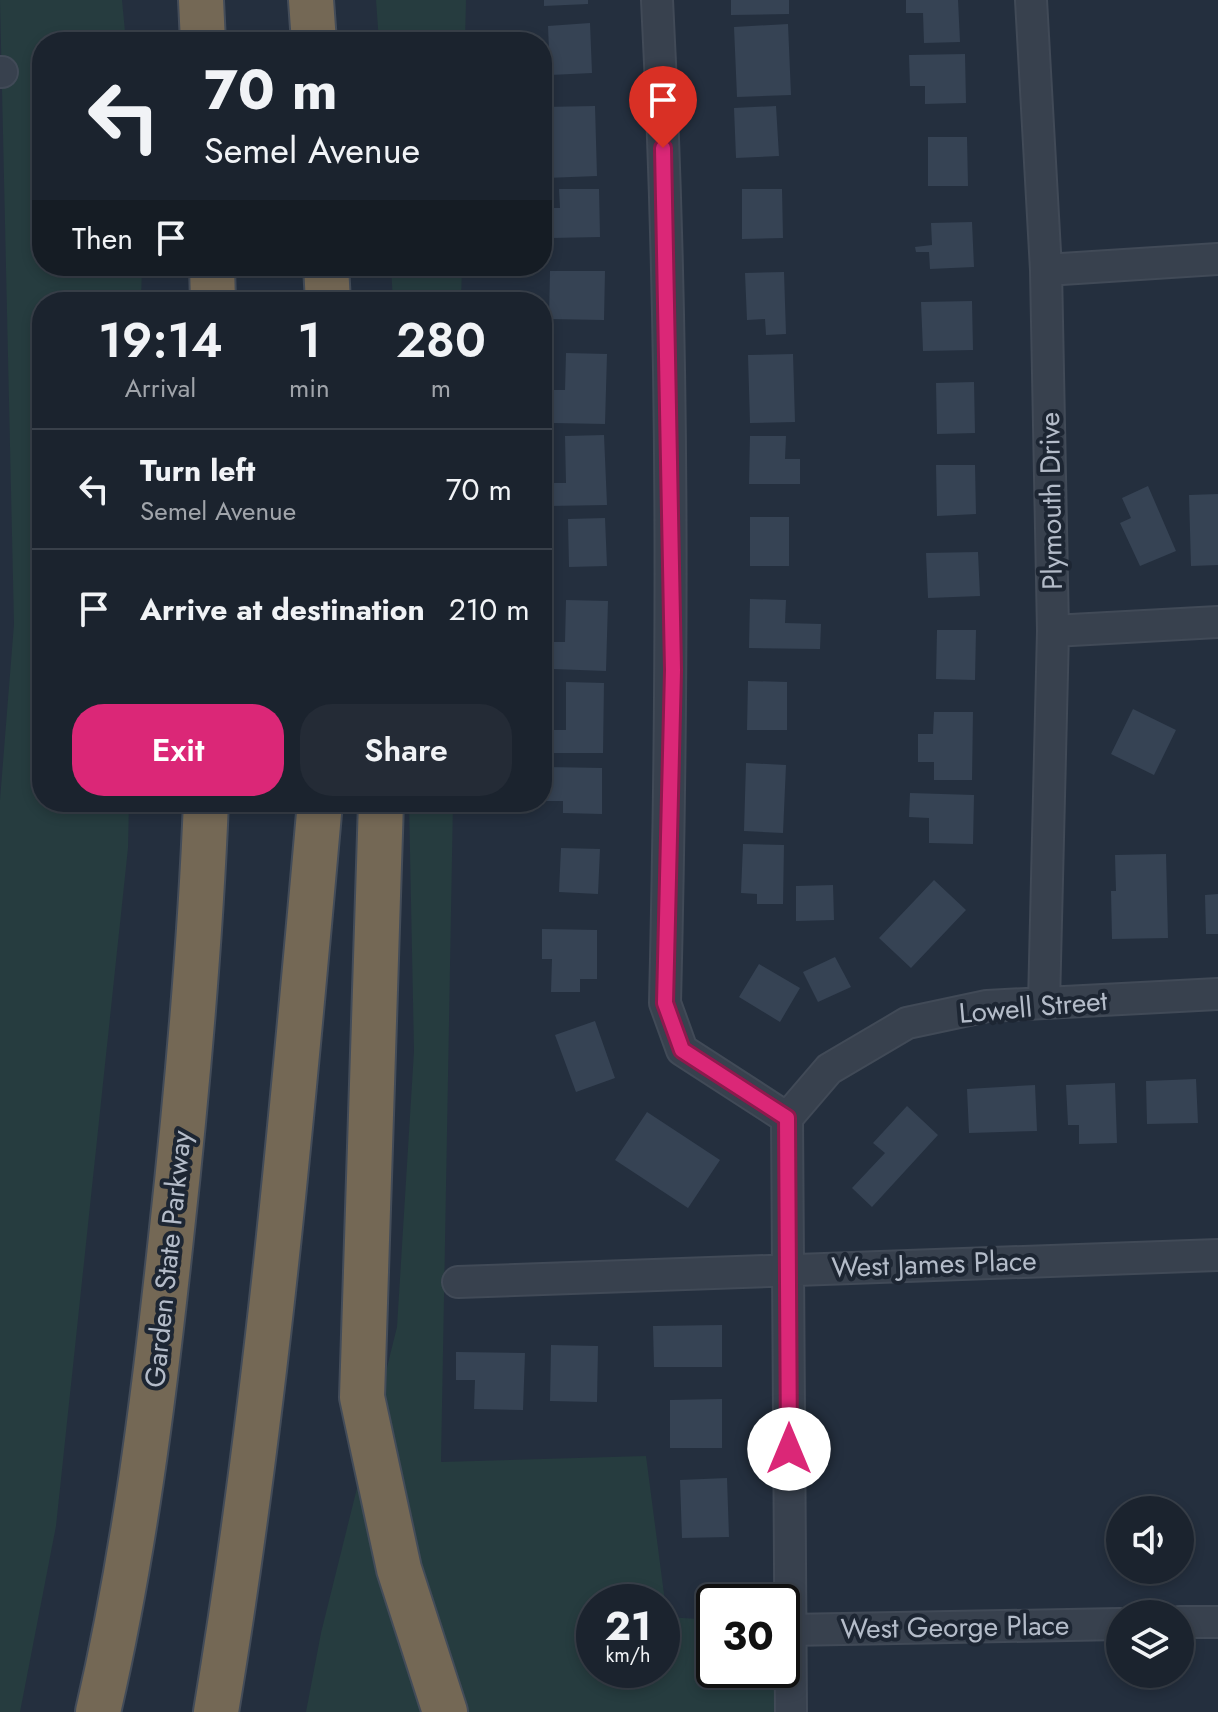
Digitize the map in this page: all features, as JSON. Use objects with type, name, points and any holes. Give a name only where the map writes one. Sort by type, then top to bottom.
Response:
[{"type":"highway","points":[[201,0],[203,32]]},
{"type":"highway","points":[[311,0],[313,32]]},
{"type":"highway","name":"Garden State Parkway","points":[[98,1712],[117,1631],[136,1514],[167,1277],[191,1042],[205,812]]},
{"type":"highway","points":[[216,1712],[247,1505],[302,1022],[319,812]]},
{"type":"highway","points":[[381,812],[362,1397],[399,1569],[445,1712]]},
{"type":"street","points":[[657,0],[663,133],[673,670],[665,1003],[682,1050],[787,1118],[789,1584]]},
{"type":"street","name":"Plymouth Drive","points":[[1031,0],[1046,270],[1053,631],[1044,1003]]},
{"type":"street","points":[[1046,270],[1218,259]]},
{"type":"street","points":[[1053,631],[1218,622]]},
{"type":"street","name":"Lowell Street","points":[[787,1118],[829,1069],[907,1023],[987,1006],[1218,994]]},
{"type":"street","name":"West James Place","points":[[458,1282],[1218,1255]]},
{"type":"street","points":[[1194,1622],[1218,1622]]},
{"type":"street","name":"West George Place","points":[[800,1630],[1106,1624]]},
{"type":"street","points":[[790,1688],[791,1712]]},
{"type":"green space","points":[[0,0],[122,0],[125,32],[32,32],[32,276],[142,276],[141,292],[32,292],[32,812],[129,812],[128,848],[56,1526],[20,1712],[0,1712],[0,800],[14,624]]},
{"type":"green space","points":[[376,0],[466,0],[465,32],[378,32]]},
{"type":"green space","points":[[392,276],[462,276],[461,292],[392,292]]},
{"type":"green space","points":[[409,812],[453,812],[441,1462],[646,1456],[663,1584],[576,1584],[576,1688],[680,1688],[680,1618],[696,1619],[696,1688],[778,1688],[779,1712],[306,1712],[321,1633],[397,1327],[414,1051]]},
{"type":"building","points":[[544,0],[588,0],[588,4],[544,6]]},
{"type":"building","points":[[731,0],[789,0],[789,14],[731,15]]},
{"type":"building","points":[[906,0],[958,0],[960,42],[924,43],[923,13],[906,13]]},
{"type":"building","points":[[590,23],[592,73],[552,75],[552,32],[548,32],[548,26]]},
{"type":"building","points":[[788,24],[791,95],[737,97],[734,27]]},
{"type":"building","points":[[965,54],[966,103],[925,104],[925,86],[910,86],[909,55]]},
{"type":"building","points":[[595,106],[597,176],[552,178],[552,107]]},
{"type":"building","points":[[776,106],[779,156],[736,158],[734,108]]},
{"type":"building","points":[[928,137],[967,137],[968,186],[928,186]]},
{"type":"building","points":[[559,189],[599,189],[600,237],[552,238],[552,208],[560,208]]},
{"type":"building","points":[[742,189],[782,189],[783,238],[742,239]]},
{"type":"building","points":[[972,222],[974,267],[930,269],[929,252],[916,252],[915,247],[932,245],[931,223]]},
{"type":"building","points":[[552,271],[605,271],[604,320],[552,319],[552,292],[550,292]]},
{"type":"building","points":[[784,272],[786,334],[766,335],[765,319],[747,320],[745,273]]},
{"type":"building","points":[[972,301],[973,350],[923,351],[921,302]]},
{"type":"building","points":[[566,353],[607,354],[605,424],[553,423],[554,390],[565,390]]},
{"type":"building","points":[[793,354],[795,422],[750,423],[748,355]]},
{"type":"building","points":[[974,382],[975,433],[937,434],[936,383]]},
{"type":"building","points":[[604,435],[607,505],[552,506],[552,483],[566,483],[565,436]]},
{"type":"building","points":[[750,436],[786,436],[785,459],[800,459],[800,484],[749,484]]},
{"type":"building","points":[[936,465],[975,465],[976,514],[937,516]]},
{"type":"building","points":[[1148,486],[1176,551],[1140,566],[1120,523],[1131,518],[1122,498]]},
{"type":"building","points":[[1218,494],[1218,565],[1191,566],[1189,495]]},
{"type":"building","points":[[750,517],[789,517],[789,566],[750,566]]},
{"type":"building","points":[[605,518],[607,566],[569,567],[568,519]]},
{"type":"building","points":[[978,552],[980,596],[928,598],[926,553]]},
{"type":"building","points":[[750,599],[786,600],[785,623],[821,624],[820,649],[749,648]]},
{"type":"building","points":[[566,600],[608,601],[606,671],[553,669],[553,642],[565,642]]},
{"type":"building","points":[[937,630],[976,630],[975,680],[936,679]]},
{"type":"building","points":[[748,681],[787,682],[787,730],[747,730]]},
{"type":"building","points":[[566,682],[604,683],[603,753],[552,753],[552,730],[566,730]]},
{"type":"building","points":[[1133,709],[1176,730],[1154,775],[1111,754]]},
{"type":"building","points":[[934,712],[973,712],[972,780],[934,780],[934,762],[918,762],[918,734],[933,734]]},
{"type":"building","points":[[746,763],[786,765],[783,833],[744,831]]},
{"type":"building","points":[[552,767],[602,768],[602,814],[563,813],[563,801],[552,801]]},
{"type":"building","points":[[910,793],[974,795],[973,844],[929,843],[929,818],[909,817]]},
{"type":"building","points":[[743,844],[784,845],[783,904],[757,904],[757,894],[741,893]]},
{"type":"building","points":[[561,848],[600,849],[598,894],[559,892]]},
{"type":"building","points":[[1166,854],[1168,938],[1112,939],[1111,891],[1116,891],[1115,855]]},
{"type":"building","points":[[934,880],[966,910],[911,968],[879,938]]},
{"type":"building","points":[[833,885],[834,920],[796,921],[796,886]]},
{"type":"building","points":[[1218,894],[1218,934],[1206,934],[1205,895]]},
{"type":"building","points":[[542,929],[597,930],[597,979],[580,979],[580,992],[551,992],[552,959],[542,959]]},
{"type":"building","points":[[835,957],[851,987],[818,1002],[803,972]]},
{"type":"building","points":[[759,964],[800,988],[780,1022],[739,997]]},
{"type":"building","points":[[595,1021],[615,1078],[576,1092],[555,1035]]},
{"type":"building","points":[[1196,1079],[1198,1123],[1147,1124],[1146,1081]]},
{"type":"building","points":[[1115,1083],[1117,1143],[1079,1144],[1079,1125],[1068,1125],[1066,1085]]},
{"type":"building","points":[[1035,1085],[1037,1131],[969,1133],[967,1089]]},
{"type":"building","points":[[907,1106],[938,1135],[872,1207],[852,1188],[885,1153],[873,1143]]},
{"type":"building","points":[[647,1112],[720,1160],[688,1208],[615,1160]]},
{"type":"building","points":[[722,1325],[722,1367],[654,1367],[653,1326]]},
{"type":"building","points":[[551,1345],[598,1346],[597,1402],[550,1401]]},
{"type":"building","points":[[456,1352],[525,1353],[523,1410],[474,1409],[475,1380],[456,1380]]},
{"type":"building","points":[[722,1399],[722,1448],[670,1448],[670,1400]]},
{"type":"building","points":[[727,1478],[729,1537],[682,1538],[680,1480]]},
{"type":"route","points":[[663,148],[673,670],[665,1003],[682,1050],[787,1118],[789,1449]]}]
